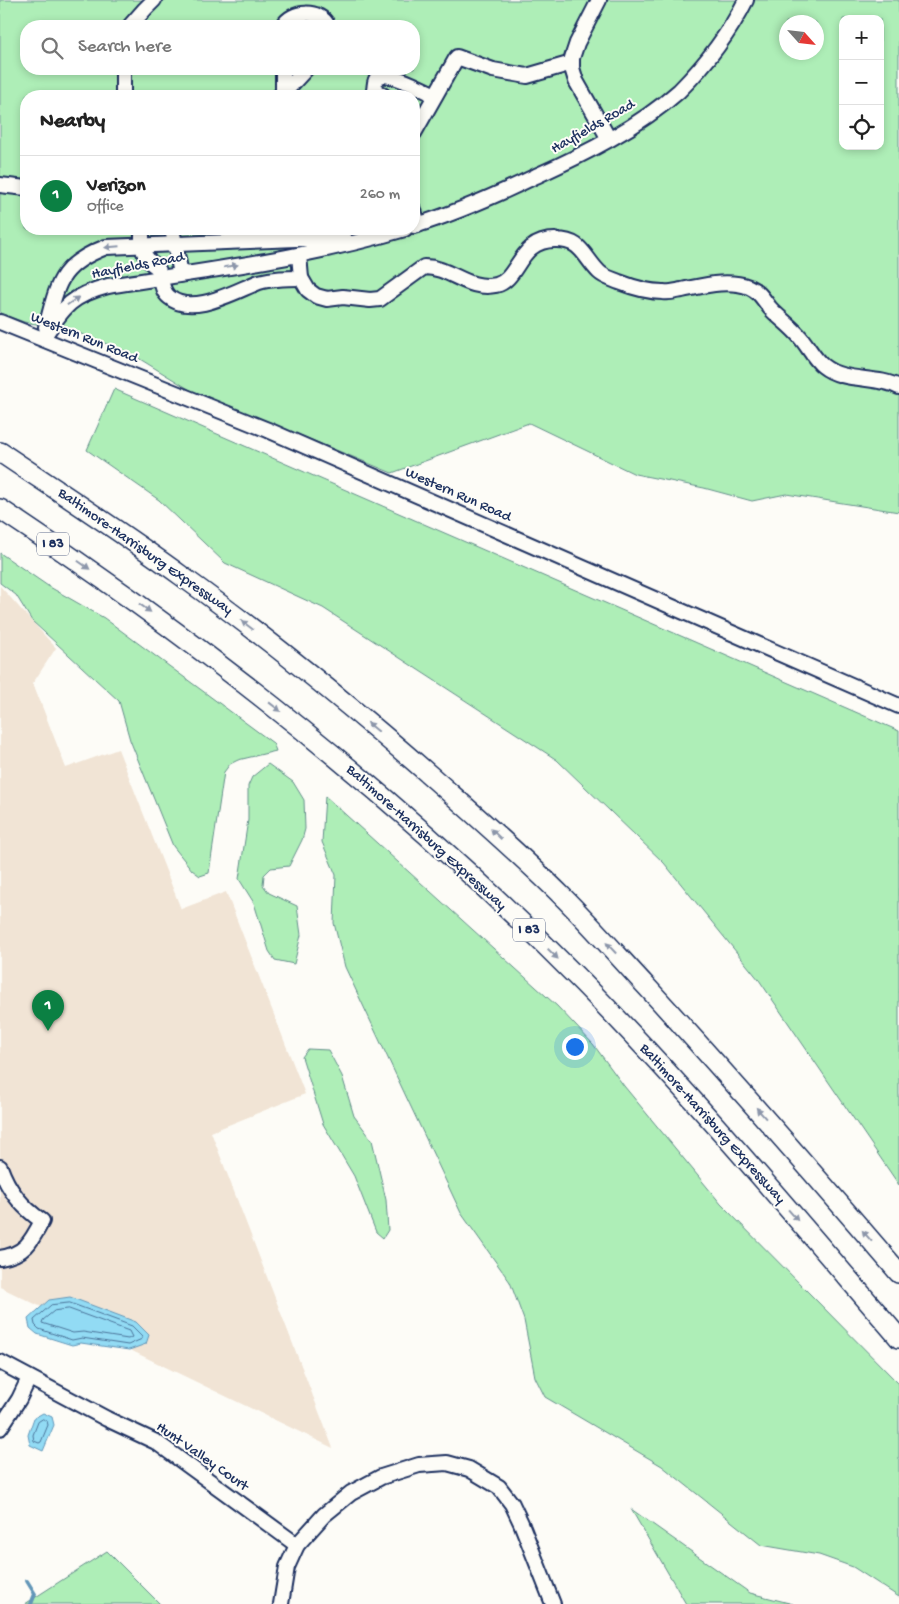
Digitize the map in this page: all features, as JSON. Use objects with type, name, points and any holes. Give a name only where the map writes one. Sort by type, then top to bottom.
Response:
[{"type":"highway","name":"Baltimore-Harrisburg Expressway","points":[[0,452],[130,539],[259,634],[359,714],[484,823],[562,897],[615,952],[754,1104],[899,1273]]},
{"type":"highway","name":"Baltimore-Harrisburg Expressway","points":[[0,508],[106,580],[227,669],[363,780],[450,856],[530,930],[617,1019],[720,1132],[899,1338]]},
{"type":"street","points":[[135,20],[154,0]]},
{"type":"street","points":[[599,0],[577,43],[572,58],[572,68],[576,81],[609,139]]},
{"type":"street","name":"Hayfields Road","points":[[420,224],[462,209],[567,162],[643,118],[677,92],[698,71],[734,24],[746,0]]},
{"type":"street","points":[[288,20],[300,14],[309,13],[325,20]]},
{"type":"street","points":[[420,112],[435,95],[457,57],[493,70],[527,76],[543,73],[572,63]]},
{"type":"street","points":[[123,75],[123,90]]},
{"type":"street","points":[[281,90],[283,75]]},
{"type":"street","points":[[286,90],[300,75]]},
{"type":"street","points":[[374,90],[377,78],[382,75],[392,76],[435,95]]},
{"type":"street","points":[[0,185],[20,187]]},
{"type":"street","points":[[142,235],[142,246],[145,256],[158,270],[162,288],[176,302],[199,304],[234,293],[260,282],[277,278],[301,278]]},
{"type":"street","points":[[173,235],[180,274]]},
{"type":"street","name":"Hayfields Road","points":[[42,338],[64,307],[79,296],[95,289],[299,255],[384,235]]},
{"type":"street","name":"Hayfields Road","points":[[42,338],[55,294],[64,275],[74,263],[106,247],[296,239],[370,239]]},
{"type":"street","points":[[299,255],[301,278],[308,290],[316,296],[327,299],[343,297],[370,300],[380,299],[424,267],[433,267],[478,286],[503,283],[525,253],[541,241],[568,241],[579,248],[599,272],[622,283],[647,290],[664,293],[715,284],[732,284],[749,288],[761,294],[770,308],[800,337],[823,366],[836,374],[877,379],[899,387]]},
{"type":"street","name":"Western Run Road","points":[[0,322],[268,430],[899,706]]},
{"type":"street","points":[[0,1167],[18,1200],[29,1212],[42,1221],[30,1243],[13,1255],[0,1258]]},
{"type":"street","name":"Hunt Valley Court","points":[[0,1362],[156,1442],[297,1545]]},
{"type":"street","points":[[0,1428],[19,1399],[29,1378]]},
{"type":"street","points":[[281,1604],[287,1567],[297,1545],[324,1516],[351,1493],[381,1477],[419,1465],[447,1463],[470,1469],[499,1487],[512,1504],[554,1604]]},
{"type":"shaded area","points":[[0,586],[56,648],[33,683],[66,768],[118,749],[181,909],[226,892],[305,1094],[211,1132],[333,1448],[0,1287]]},
{"type":"green space","points":[[0,0],[899,0],[899,512],[786,494],[752,501],[704,488],[635,474],[529,423],[392,473],[258,420],[192,391],[130,353],[71,330],[24,322],[0,313]]},
{"type":"green space","points":[[114,389],[899,731],[899,1185],[759,980],[664,863],[557,760],[323,608],[225,563],[159,500],[87,450]]},
{"type":"green space","points":[[0,553],[48,586],[104,618],[273,743],[276,751],[238,760],[230,764],[224,772],[209,873],[200,876],[192,870],[173,846],[130,740],[119,701],[32,621],[16,595],[0,583]]},
{"type":"green space","points":[[268,764],[293,782],[304,800],[305,829],[302,840],[289,866],[271,868],[264,875],[263,885],[269,893],[297,906],[301,935],[294,964],[275,960],[269,951],[254,903],[239,879],[248,820],[248,786],[252,777]]},
{"type":"green space","points":[[325,796],[557,1006],[593,1044],[624,1086],[721,1204],[899,1384],[899,1597],[853,1567],[819,1555],[761,1545],[662,1466],[545,1397],[535,1377],[524,1320],[510,1282],[461,1213],[345,967],[334,923],[336,875],[322,842]]},
{"type":"green space","points":[[308,1049],[328,1050],[342,1076],[354,1116],[372,1140],[386,1200],[388,1230],[383,1238],[376,1232],[354,1176],[323,1124],[302,1057]]},
{"type":"green space","points":[[631,1509],[750,1593],[793,1604],[686,1604]]},
{"type":"green space","points":[[107,1551],[160,1604],[25,1604]]},
{"type":"water","points":[[70,1297],[136,1322],[149,1335],[146,1344],[129,1350],[81,1343],[72,1345],[37,1334],[30,1328],[28,1319],[49,1300]]},
{"type":"water","points":[[43,1413],[52,1417],[54,1425],[43,1451],[30,1445],[28,1435],[34,1418]]},
{"type":"waterway","points":[[27,1581],[35,1594],[31,1604]]},
{"type":"place","name":"Verizon","points":[[48,1031]]}]
